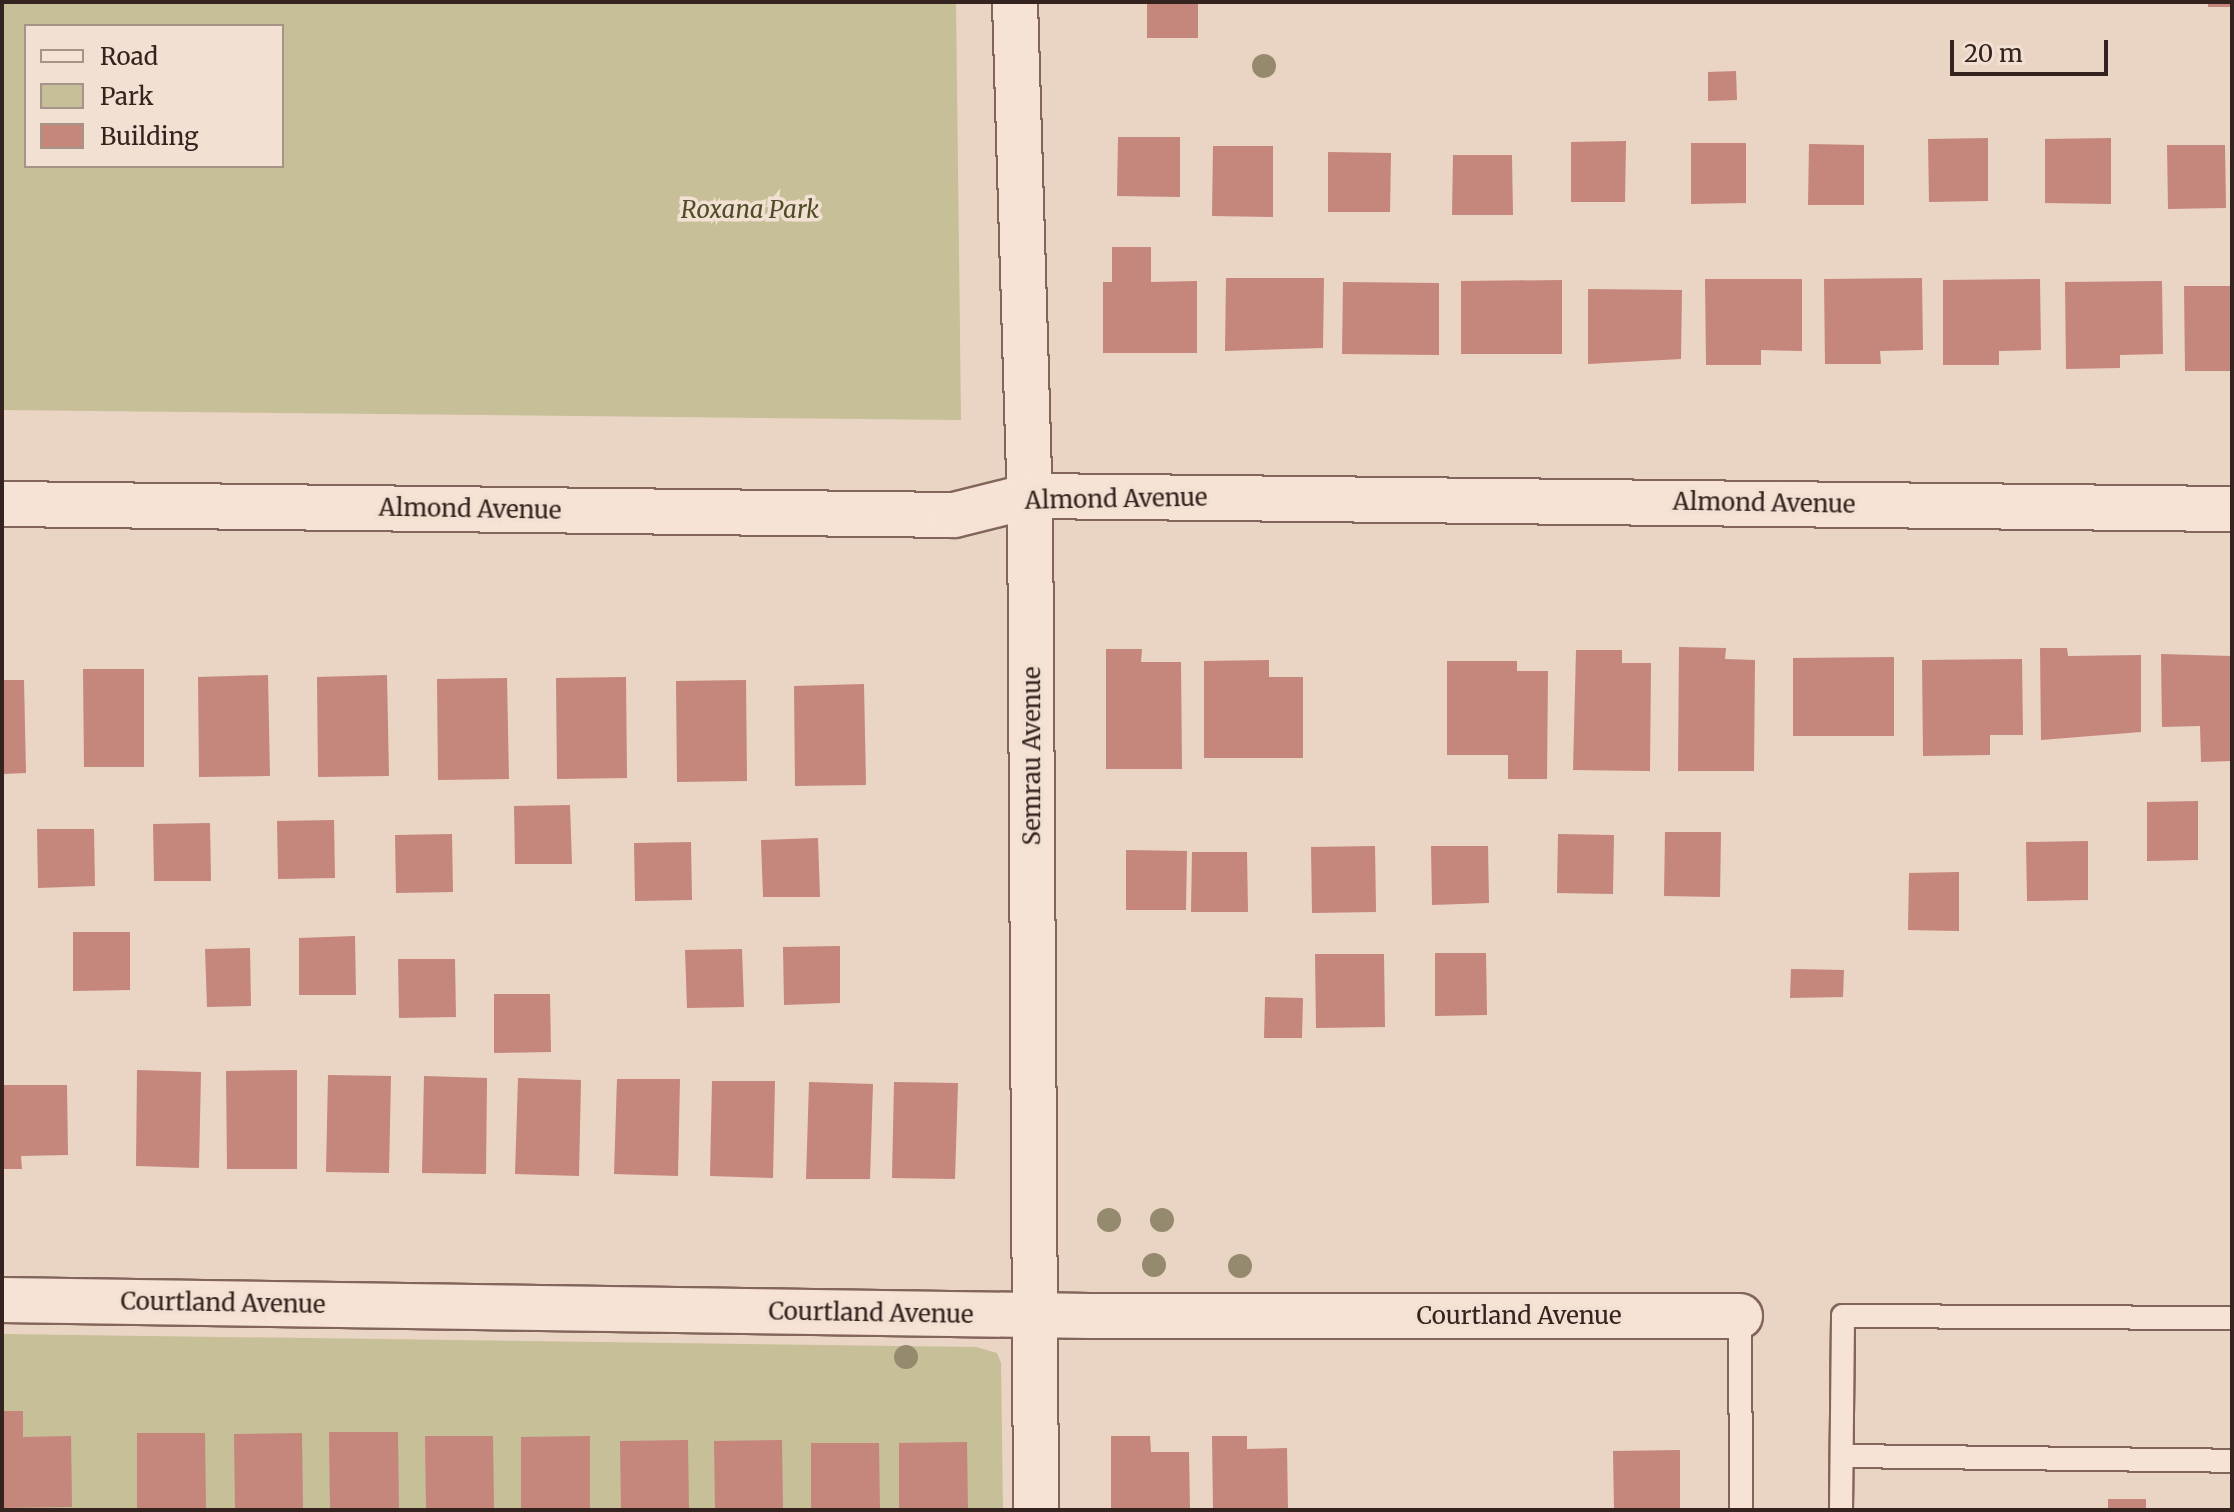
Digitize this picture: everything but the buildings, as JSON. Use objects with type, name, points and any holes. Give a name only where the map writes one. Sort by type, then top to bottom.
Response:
[{"type":"street","name":"Semrau Avenue","points":[[1015,2],[1030,496],[1036,1510]]},
{"type":"street","name":"Almond Avenue","points":[[2,504],[954,515],[1030,496],[2232,509]]},
{"type":"street","name":"Courtland Avenue","points":[[2,1300],[1035,1315],[1740,1316]]},
{"type":"lane","points":[[1740,1316],[1741,1510]]},
{"type":"lane","points":[[1841,1510],[1843,1316],[2232,1318]]},
{"type":"lane","points":[[1842,1456],[2232,1461]]},
{"type":"green space","name":"Roxana Park","points":[[2,2],[956,2],[961,420],[2,410]]},
{"type":"green space","points":[[2,1334],[976,1347],[997,1353],[1001,1363],[1003,1510],[2,1510]]}]
